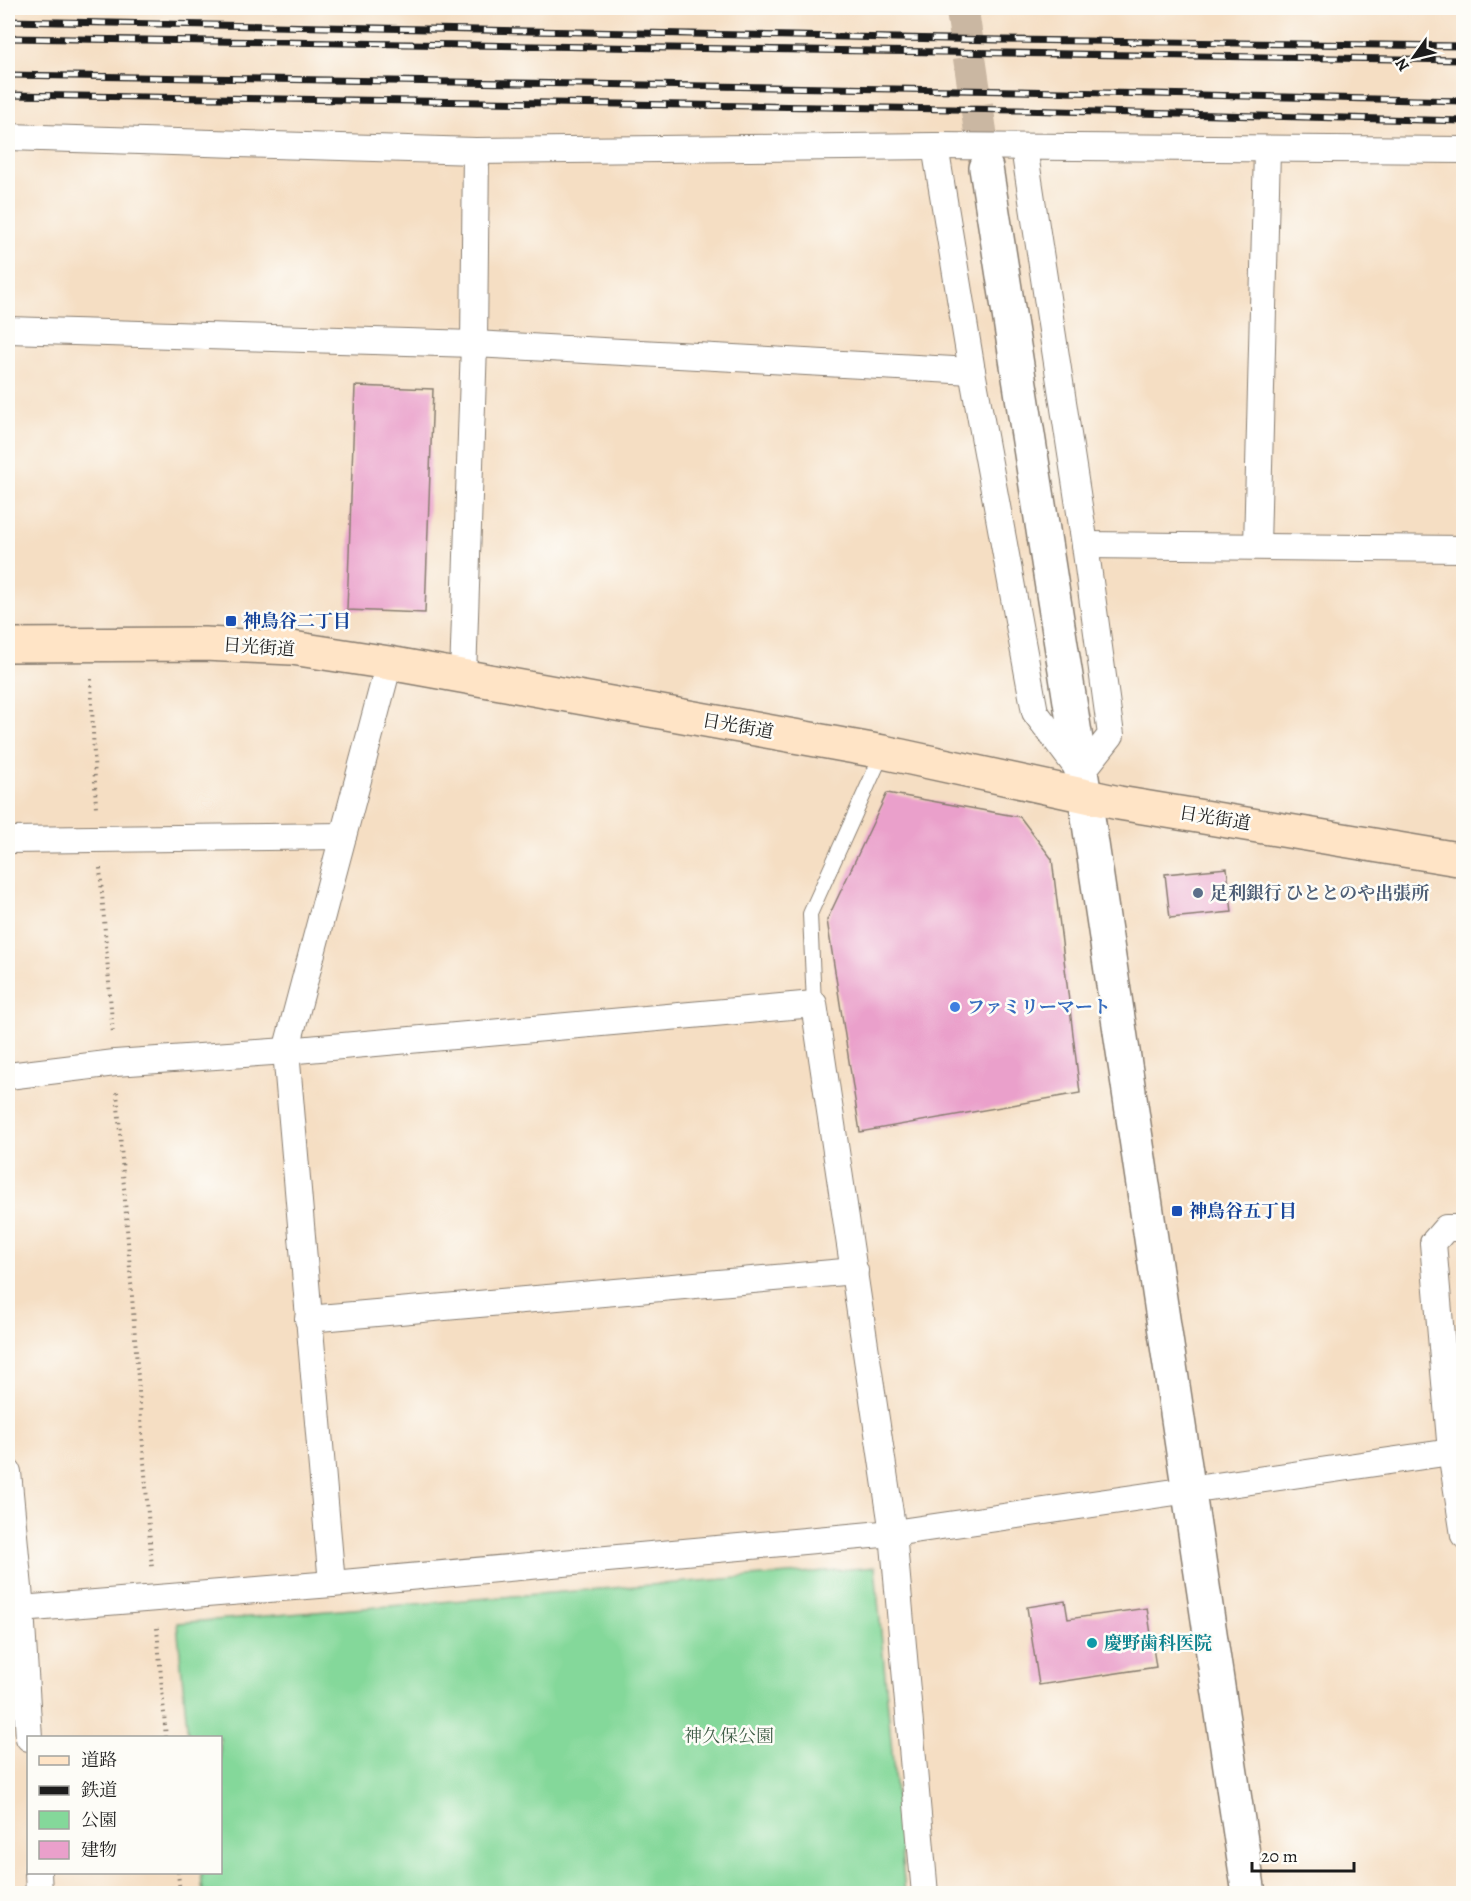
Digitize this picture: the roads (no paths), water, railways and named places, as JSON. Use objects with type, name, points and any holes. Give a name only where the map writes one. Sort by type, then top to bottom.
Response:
[{"type":"main road","name":"日光街道","points":[[8,645],[204,644],[292,648],[1083,785],[1464,860]]},
{"type":"street","points":[[8,137],[476,151],[935,146],[1464,150]]},
{"type":"street","points":[[935,146],[972,371],[1035,712],[1083,785]]},
{"type":"street","points":[[1024,148],[1085,545],[1111,735],[1083,785]]},
{"type":"street","points":[[1257,546],[1267,150]]},
{"type":"street","points":[[463,677],[474,344],[476,151]]},
{"type":"street","points":[[986,168],[1083,785],[1249,1893]]},
{"type":"street","points":[[8,330],[474,344],[972,371]]},
{"type":"street","points":[[1085,545],[1464,549]]},
{"type":"street","points":[[332,1584],[286,1051],[389,663]]},
{"type":"street","points":[[8,840],[343,836]]},
{"type":"street","points":[[8,1076],[115,1063],[286,1051],[814,1004],[893,1533],[925,1893]]},
{"type":"street","points":[[1464,1228],[1446,1228],[1433,1243],[1451,1452],[1464,1535]]},
{"type":"street","points":[[308,1319],[855,1271]]},
{"type":"street","points":[[14,1609],[332,1584],[893,1533],[1451,1452]]},
{"type":"street","points":[[8,1472],[14,1609],[29,1736]]},
{"type":"street","points":[[38,1874],[39,1893]]},
{"type":"lane","points":[[814,1004],[810,914],[883,752]]},
{"type":"tunnel","points":[[962,8],[986,168]]},
{"type":"railway","points":[[8,21],[1000,40],[1464,46]]},
{"type":"railway","points":[[8,38],[1464,60]]},
{"type":"railway","points":[[8,75],[1017,91],[1464,101]]},
{"type":"railway","points":[[8,95],[1017,110],[1464,121]]},
{"type":"place","name":"神鳥谷二丁目","points":[[231,621]]},
{"type":"place","name":"足利銀行 ひととのや出張所","points":[[1198,893]]},
{"type":"place","name":"ファミリーマート","points":[[955,1007]]},
{"type":"place","name":"神鳥谷五丁目","points":[[1177,1211]]},
{"type":"place","name":"慶野歯科医院","points":[[1092,1643]]},
{"type":"park label","name":"神久保公園","points":[[729,1736]]}]
